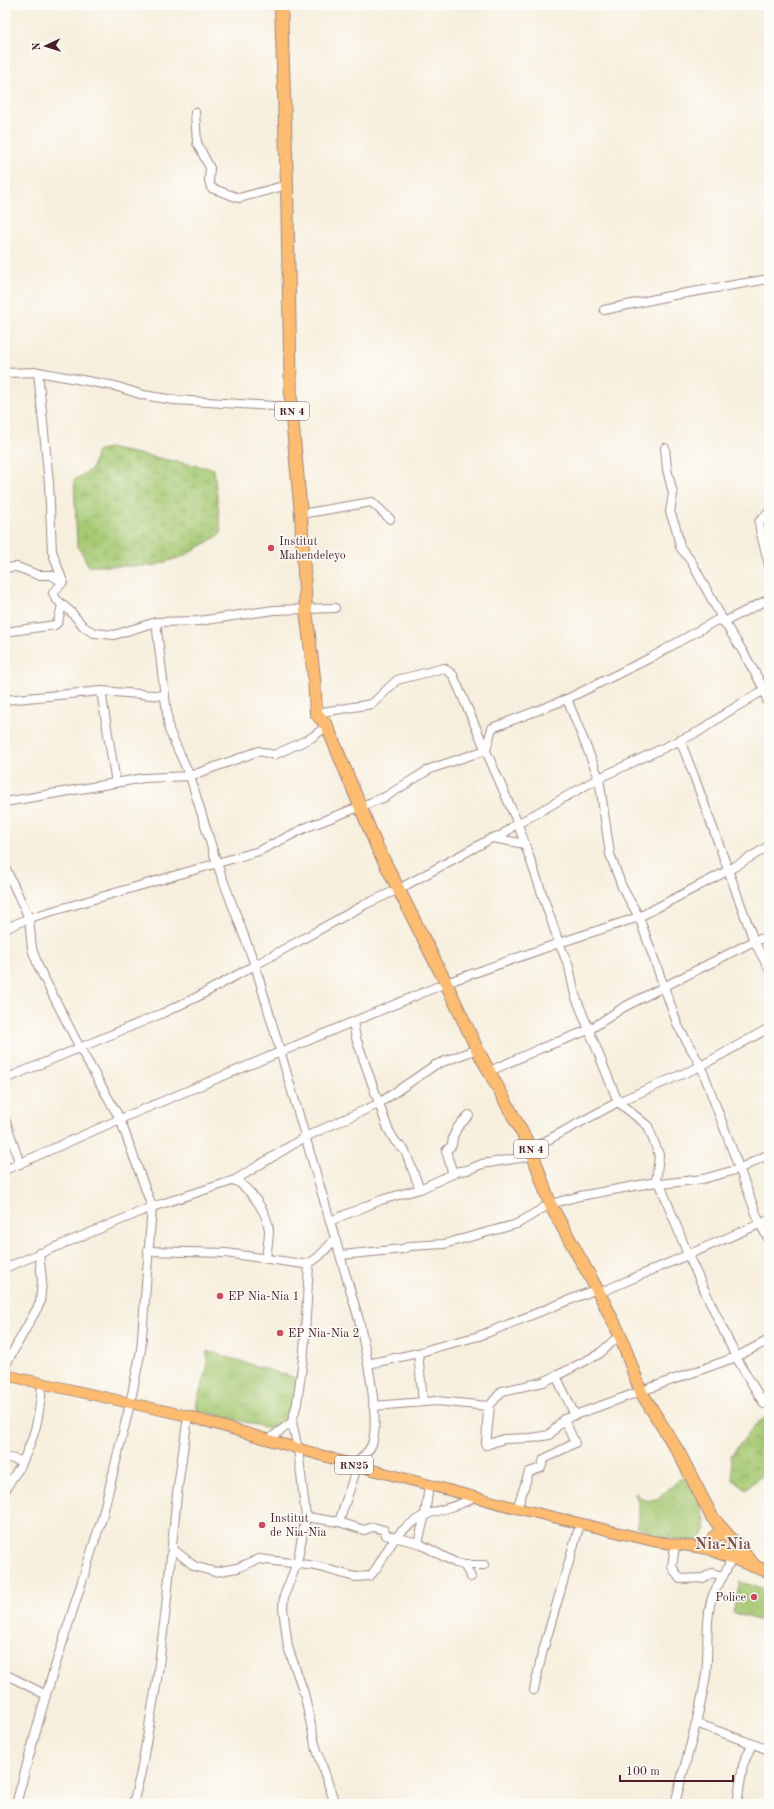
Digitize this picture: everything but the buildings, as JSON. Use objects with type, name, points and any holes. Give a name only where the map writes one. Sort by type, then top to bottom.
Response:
[{"type":"highway","name":"RN 4","points":[[281,5],[287,185],[291,407],[301,514],[306,610],[314,677],[316,714],[327,726],[377,847],[446,983],[477,1049],[490,1071],[531,1153],[550,1204],[598,1291],[620,1335],[641,1392],[679,1453],[712,1517],[755,1566]]},
{"type":"highway","name":"RN 4","points":[[712,1517],[713,1538]]},
{"type":"highway","points":[[720,1533],[728,1536],[731,1543],[730,1548],[726,1552],[713,1550],[711,1544],[713,1538],[720,1533]]},
{"type":"highway","name":"RN 4","points":[[713,1550],[769,1572]]},
{"type":"main road","name":"RN25","points":[[5,1375],[188,1416],[354,1465],[517,1509],[675,1545],[713,1550]]},
{"type":"street","points":[[195,112],[197,143],[210,168],[209,180],[211,188],[239,198],[287,185]]},
{"type":"street","points":[[604,310],[669,296],[769,279]]},
{"type":"street","points":[[5,372],[38,372],[115,386],[143,395],[174,400],[291,407]]},
{"type":"street","points":[[38,372],[49,483],[52,551],[62,582]]},
{"type":"street","points":[[665,448],[667,469],[674,494],[670,512],[676,528],[680,547],[695,567],[724,622],[766,688],[769,707]]},
{"type":"street","points":[[301,514],[372,502],[390,519]]},
{"type":"street","points":[[769,512],[759,522],[769,565]]},
{"type":"street","points":[[5,568],[17,567],[38,575],[51,575],[62,582]]},
{"type":"street","points":[[62,582],[54,593],[62,605],[71,612],[84,627],[94,633],[114,635],[156,622],[199,621],[274,610],[335,608]]},
{"type":"street","points":[[486,750],[492,728],[567,699],[650,658],[717,620],[724,622],[769,599]]},
{"type":"street","points":[[5,632],[55,625],[58,622],[62,605]]},
{"type":"street","points":[[156,622],[169,730],[190,776],[217,864],[255,965],[336,1238],[359,1320],[368,1364],[373,1406],[374,1437],[371,1446],[354,1465],[355,1473],[339,1522]]},
{"type":"street","points":[[316,714],[372,704],[397,680],[444,668],[453,675],[518,824],[559,943],[569,967],[575,995],[618,1102],[648,1126],[659,1155],[658,1183],[688,1255],[736,1357],[764,1404]]},
{"type":"street","points":[[5,1079],[190,1000],[366,904],[398,889],[492,838],[502,835],[518,824],[599,778],[700,731],[766,688]]},
{"type":"street","points":[[5,700],[101,691],[165,696]]},
{"type":"street","points":[[101,691],[116,783]]},
{"type":"street","points":[[567,699],[599,778],[610,854],[622,887],[639,917],[678,1026],[700,1066],[760,1224],[769,1240]]},
{"type":"street","points":[[5,802],[144,778],[190,776],[259,751],[274,755],[311,738],[327,726]]},
{"type":"street","points":[[680,740],[754,941],[769,969]]},
{"type":"street","points":[[5,929],[29,918],[259,851],[307,827],[384,797],[430,769],[486,750]]},
{"type":"street","points":[[492,838],[525,844]]},
{"type":"street","points":[[5,1170],[120,1119],[446,983],[559,943],[639,917],[729,870],[769,846]]},
{"type":"street","points":[[5,867],[29,918],[32,949],[39,968],[80,1048],[120,1119],[152,1207],[141,1350],[130,1404],[102,1518],[46,1694],[16,1804]]},
{"type":"street","points":[[490,1071],[539,1049],[589,1030],[624,1007],[664,986],[754,941],[769,936]]},
{"type":"street","points":[[353,1022],[356,1038],[378,1104],[392,1136],[405,1150],[420,1189]]},
{"type":"street","points":[[330,1221],[381,1200],[420,1189],[459,1171],[467,1170],[482,1164],[531,1153],[618,1102],[700,1066],[769,1028]]},
{"type":"street","points":[[5,1268],[152,1207],[235,1180],[305,1137],[378,1104],[435,1065],[477,1049]]},
{"type":"street","points":[[453,1174],[446,1151],[452,1145],[453,1137],[457,1128],[469,1115]]},
{"type":"street","points":[[5,1119],[20,1164]]},
{"type":"street","points":[[340,1255],[403,1249],[410,1246],[444,1244],[517,1224],[550,1204],[580,1196],[658,1183],[703,1178],[739,1169],[769,1154]]},
{"type":"street","points":[[235,1180],[244,1185],[266,1217],[269,1238],[266,1258]]},
{"type":"street","points":[[368,1364],[418,1353],[437,1346],[479,1336],[688,1255],[769,1220]]},
{"type":"street","points":[[148,1251],[226,1253],[309,1264],[318,1258],[336,1238]]},
{"type":"street","points":[[5,1366],[40,1303],[42,1281],[39,1253]]},
{"type":"street","points":[[309,1264],[302,1368],[297,1403],[292,1422],[298,1449],[306,1517],[297,1563],[283,1601],[287,1641],[292,1662],[304,1693],[315,1744],[335,1804]]},
{"type":"street","points":[[486,1445],[490,1405],[502,1392],[543,1382],[556,1376],[599,1354],[620,1335]]},
{"type":"street","points":[[486,1445],[504,1439],[532,1438],[549,1435],[564,1419],[736,1357],[769,1340]]},
{"type":"street","points":[[418,1353],[424,1401]]},
{"type":"street","points":[[556,1376],[575,1415]]},
{"type":"street","points":[[5,1492],[33,1439],[40,1412],[42,1384]]},
{"type":"street","points":[[373,1406],[424,1401],[488,1406],[486,1445]]},
{"type":"street","points":[[133,1804],[141,1772],[158,1680],[177,1494],[188,1416]]},
{"type":"street","points":[[517,1509],[529,1472],[541,1468],[544,1460],[575,1443],[564,1419]]},
{"type":"street","points":[[268,1440],[292,1422]]},
{"type":"street","points":[[5,1457],[22,1462]]},
{"type":"street","points":[[418,1543],[425,1515],[429,1485]]},
{"type":"street","points":[[172,1548],[194,1566],[215,1572],[237,1568],[258,1559],[316,1566],[356,1577],[370,1576],[375,1571],[388,1547],[405,1528],[425,1515],[455,1507],[474,1497]]},
{"type":"street","points":[[306,1517],[339,1522],[364,1530],[373,1527],[384,1530],[386,1535],[418,1543],[456,1563],[484,1566]]},
{"type":"street","points":[[534,1690],[542,1654],[580,1524]]},
{"type":"street","points":[[675,1545],[672,1567],[680,1579],[703,1578],[712,1573],[722,1576]]},
{"type":"street","points":[[675,1804],[696,1723],[706,1673],[710,1602],[722,1576],[728,1569],[731,1557]]},
{"type":"street","points":[[464,1565],[471,1577]]},
{"type":"street","points":[[5,1674],[46,1694]]},
{"type":"street","points":[[696,1723],[769,1750]]},
{"type":"street","points":[[736,1804],[743,1765],[752,1744]]},
{"type":"green space","points":[[108,448],[214,469],[221,534],[184,556],[153,566],[89,566],[77,545],[74,480],[92,469],[97,451]]},
{"type":"green space","points":[[207,1351],[299,1379],[290,1421],[276,1430],[197,1410],[197,1401],[207,1369]]},
{"type":"green space","points":[[769,1416],[769,1466],[764,1474],[746,1489],[733,1480],[731,1455],[757,1423]]},
{"type":"green space","points":[[683,1476],[692,1489],[702,1509],[705,1519],[703,1536],[696,1540],[683,1541],[636,1527],[639,1518],[639,1510],[635,1493],[646,1501],[659,1498]]},
{"type":"green space","points":[[740,1582],[769,1590],[769,1623],[733,1613]]},
{"type":"place","name":"Institut Mahendeleyo","points":[[271,548]]},
{"type":"place","name":"EP Nia-Nia 1","points":[[220,1296]]},
{"type":"place","name":"EP Nia-Nia 2","points":[[280,1333]]},
{"type":"place","name":"Institut de Nia-Nia","points":[[262,1525]]},
{"type":"place","name":"Police","points":[[754,1597]]},
{"type":"district","name":"Nia-Nia","points":[[723,1543]]}]
